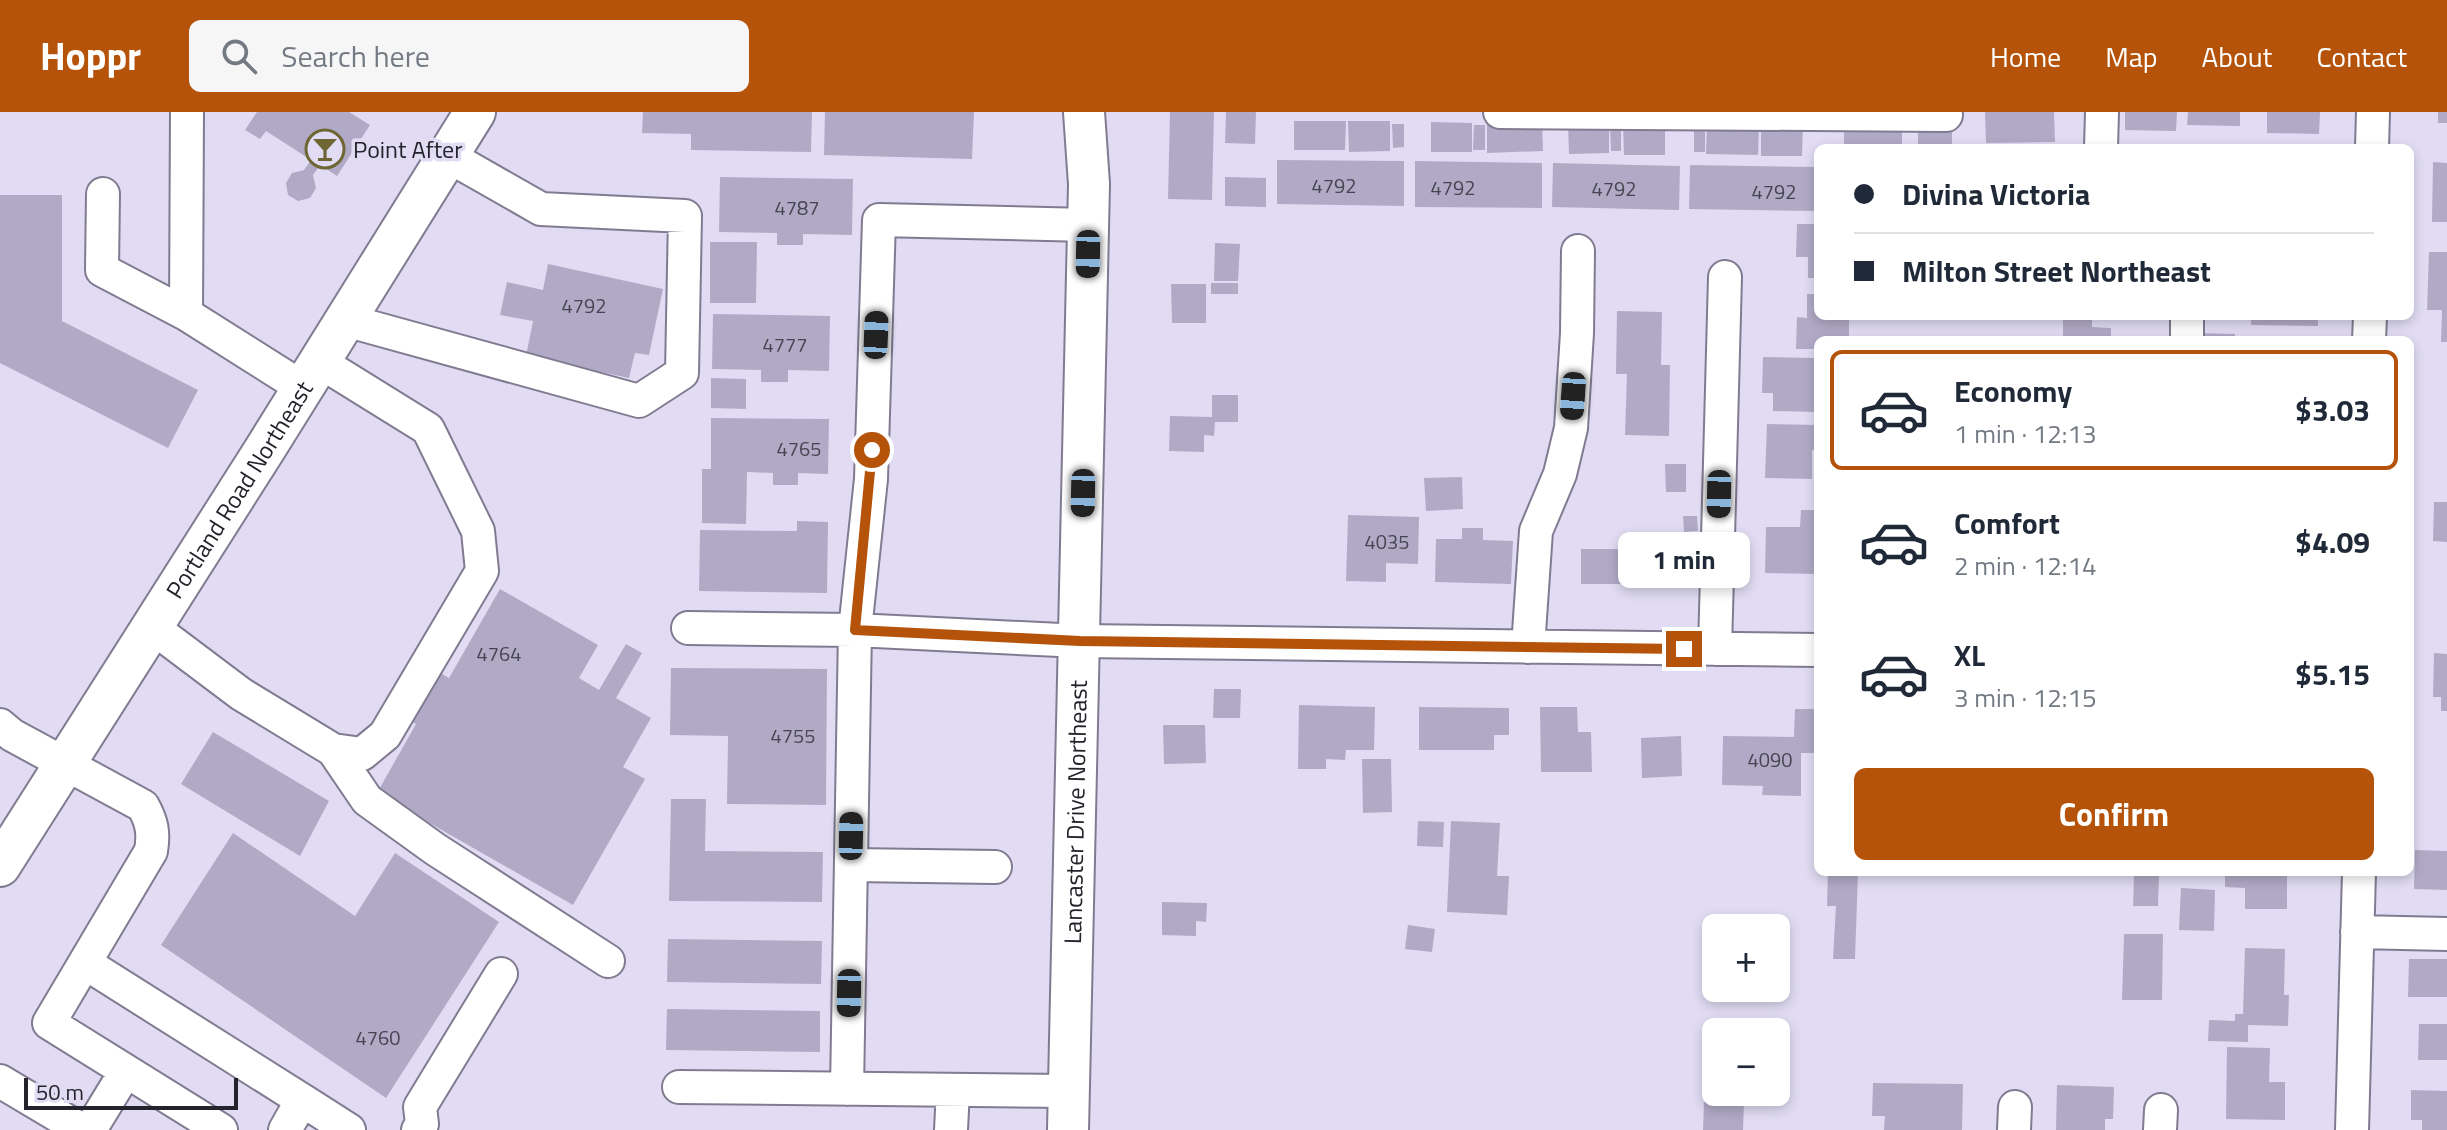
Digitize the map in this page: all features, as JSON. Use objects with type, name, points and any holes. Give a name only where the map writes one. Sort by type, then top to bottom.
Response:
[{"type":"main road","name":"Portland Road Northeast","points":[[0,866],[475,112]]},
{"type":"main road","name":"Lancaster Drive Northeast","points":[[1068,1130],[1089,184],[1084,112]]},
{"type":"street","points":[[186,314],[187,112]]},
{"type":"street","points":[[1500,112],[1946,115]]},
{"type":"street","points":[[2101,144],[2102,112]]},
{"type":"street","points":[[2372,144],[2373,112]]},
{"type":"street","points":[[345,320],[639,401],[682,373],[685,216],[541,209],[448,156]]},
{"type":"street","points":[[103,194],[102,270],[186,314],[428,429],[478,531],[482,571],[385,735],[362,754],[333,750],[241,694],[152,627]]},
{"type":"street","points":[[847,1089],[855,630],[871,479],[879,220],[1088,225]]},
{"type":"street","points":[[1528,647],[1536,531],[1560,474],[1571,428],[1578,251]]},
{"type":"street","points":[[1715,649],[1725,277]]},
{"type":"street","points":[[688,628],[855,630],[1080,641],[1814,650]]},
{"type":"street","points":[[0,725],[12,735],[143,806],[151,820],[154,835],[151,851],[49,1023],[221,1130]]},
{"type":"street","points":[[333,750],[367,800],[435,849],[608,961]]},
{"type":"street","points":[[851,865],[995,867]]},
{"type":"street","points":[[2352,1130],[2359,876]]},
{"type":"street","points":[[2357,932],[2447,934]]},
{"type":"street","points":[[85,963],[349,1130]]},
{"type":"street","points":[[418,1130],[422,1124],[420,1107],[501,974]]},
{"type":"street","points":[[90,1130],[126,1071]]},
{"type":"street","points":[[0,1081],[82,1130]]},
{"type":"street","points":[[679,1087],[1069,1091]]},
{"type":"street","points":[[951,1130],[953,1090]]},
{"type":"street","points":[[285,1130],[302,1100]]},
{"type":"building","name":"Point After","points":[[257,112],[349,112],[370,125],[337,176],[320,165],[313,175],[316,188],[310,198],[298,201],[288,195],[286,183],[292,173],[304,170],[311,160],[266,131],[260,139],[245,130]]},
{"type":"building","points":[[643,112],[812,112],[811,152],[691,150],[691,134],[642,133]]},
{"type":"building","points":[[825,112],[974,112],[972,159],[824,155]]},
{"type":"building","points":[[1170,112],[1214,112],[1212,200],[1168,199]]},
{"type":"building","points":[[1226,112],[1256,112],[1255,144],[1225,143]]},
{"type":"building","points":[[1985,112],[2054,112],[2055,142],[1986,143]]},
{"type":"building","points":[[2125,112],[2177,112],[2176,131],[2125,130]]},
{"type":"building","points":[[2188,112],[2240,112],[2240,126],[2187,125]]},
{"type":"building","points":[[2267,112],[2320,112],[2319,134],[2267,133]]},
{"type":"building","points":[[2438,112],[2447,112],[2447,123],[2438,123]]},
{"type":"building","points":[[1294,121],[1346,121],[1345,150],[1294,150]]},
{"type":"building","points":[[1348,121],[1390,121],[1390,151],[1349,152]]},
{"type":"building","points":[[1431,122],[1472,123],[1472,152],[1431,152]]},
{"type":"building","points":[[1609,123],[1609,153],[1569,154],[1568,124]]},
{"type":"building","points":[[1392,124],[1404,124],[1404,147],[1393,148]]},
{"type":"building","points":[[1487,124],[1542,124],[1543,151],[1487,153]]},
{"type":"building","points":[[1623,124],[1665,124],[1665,155],[1624,155]]},
{"type":"building","points":[[1474,125],[1485,125],[1485,150],[1473,150]]},
{"type":"building","points":[[1707,125],[1759,126],[1758,155],[1706,154]]},
{"type":"building","points":[[1610,126],[1621,126],[1621,151],[1611,151]]},
{"type":"building","points":[[1761,126],[1803,126],[1802,156],[1761,156]]},
{"type":"building","points":[[1844,127],[1902,127],[1902,144],[1844,144]]},
{"type":"building","points":[[1918,127],[1952,127],[1952,144],[1918,144]]},
{"type":"building","points":[[1694,129],[1705,129],[1705,152],[1694,152]]},
{"type":"building","points":[[1277,160],[1404,161],[1404,206],[1277,204]]},
{"type":"building","points":[[1415,161],[1542,163],[1542,208],[1415,207]]},
{"type":"building","points":[[2433,162],[2447,163],[2447,222],[2432,222]]},
{"type":"building","points":[[1553,163],[1680,166],[1679,210],[1552,207]]},
{"type":"building","points":[[1690,165],[1814,167],[1814,211],[1689,209]]},
{"type":"building","points":[[720,177],[853,179],[852,235],[803,234],[803,245],[777,245],[777,233],[719,232]]},
{"type":"building","points":[[1225,177],[1266,178],[1266,207],[1225,206]]},
{"type":"building","points":[[0,195],[62,195],[62,321],[198,390],[168,448],[0,363]]},
{"type":"building","points":[[1797,224],[1814,224],[1814,278],[1808,278],[1808,257],[1796,257]]},
{"type":"building","points":[[710,242],[757,242],[756,303],[710,303]]},
{"type":"building","points":[[1215,243],[1240,244],[1238,281],[1214,281]]},
{"type":"building","points":[[2429,252],[2447,252],[2447,342],[2441,342],[2442,310],[2427,310]]},
{"type":"building","points":[[548,264],[663,289],[649,355],[635,353],[629,378],[526,356],[533,321],[500,315],[507,282],[543,290]]},
{"type":"building","points":[[1211,283],[1238,283],[1238,294],[1211,294]]},
{"type":"building","points":[[1171,284],[1206,284],[1206,323],[1172,323]]},
{"type":"building","points":[[1807,294],[1814,294],[1814,320],[1849,320],[1849,336],[1814,336],[1814,349],[1796,349],[1797,317],[1807,318]]},
{"type":"building","points":[[1617,311],[1662,312],[1661,365],[1670,365],[1669,436],[1625,435],[1627,374],[1616,374]]},
{"type":"building","points":[[713,314],[830,316],[829,371],[788,370],[788,382],[761,382],[761,370],[712,369]]},
{"type":"building","points":[[2063,320],[2092,320],[2092,327],[2111,328],[2111,336],[2063,336]]},
{"type":"building","points":[[2251,320],[2318,320],[2318,326],[2251,325]]},
{"type":"building","points":[[2193,333],[2235,334],[2235,336],[2193,336]]},
{"type":"building","points":[[1763,357],[1814,358],[1814,412],[1773,411],[1773,393],[1762,393]]},
{"type":"building","points":[[711,378],[746,379],[746,409],[711,408]]},
{"type":"building","points":[[1212,395],[1238,395],[1238,422],[1215,422],[1214,436],[1204,435],[1204,452],[1169,451],[1170,416],[1212,417]]},
{"type":"building","points":[[711,418],[829,419],[828,474],[798,473],[798,485],[773,485],[773,473],[747,472],[746,524],[702,523],[702,469],[711,469]]},
{"type":"building","points":[[1767,424],[1814,425],[1812,479],[1765,478]]},
{"type":"building","points":[[1665,464],[1686,464],[1686,492],[1666,492]]},
{"type":"building","points":[[1462,477],[1463,509],[1426,511],[1424,478]]},
{"type":"building","points":[[2434,502],[2447,502],[2447,542],[2433,541]]},
{"type":"building","points":[[1801,510],[1814,510],[1814,574],[1765,573],[1766,527],[1800,527]]},
{"type":"building","points":[[1348,515],[1419,517],[1418,564],[1386,563],[1386,582],[1346,581]]},
{"type":"building","points":[[1683,516],[1697,516],[1698,531],[1684,532]]},
{"type":"building","points":[[797,521],[828,522],[827,593],[699,591],[700,530],[797,531]]},
{"type":"building","points":[[1462,528],[1483,528],[1483,540],[1513,541],[1511,584],[1435,582],[1436,539],[1462,539]]},
{"type":"building","points":[[1645,534],[1691,534],[1691,566],[1647,566],[1647,584],[1581,584],[1581,549],[1645,549]]},
{"type":"building","points":[[500,589],[598,645],[579,678],[599,690],[626,644],[642,653],[616,698],[651,718],[623,767],[645,779],[573,905],[377,793],[416,724],[408,720],[437,671],[449,678]]},
{"type":"building","points":[[2434,653],[2447,654],[2447,711],[2441,711],[2441,697],[2433,697]]},
{"type":"building","points":[[671,668],[827,669],[826,805],[727,804],[728,736],[670,735]]},
{"type":"building","points":[[1214,689],[1241,689],[1240,718],[1213,718]]},
{"type":"building","points":[[1299,705],[1375,707],[1374,750],[1346,750],[1345,760],[1326,759],[1326,769],[1298,769]]},
{"type":"building","points":[[1419,707],[1509,708],[1509,735],[1494,735],[1494,750],[1419,750]]},
{"type":"building","points":[[1540,707],[1577,707],[1578,732],[1591,732],[1592,772],[1541,772]]},
{"type":"building","points":[[1795,709],[1814,709],[1814,753],[1801,753],[1801,796],[1762,795],[1763,786],[1722,785],[1723,736],[1794,737]]},
{"type":"building","points":[[1163,725],[1205,725],[1206,763],[1164,764]]},
{"type":"building","points":[[213,732],[329,801],[300,856],[181,784]]},
{"type":"building","points":[[1681,736],[1682,776],[1642,778],[1641,738]]},
{"type":"building","points":[[1362,759],[1391,759],[1392,812],[1363,813]]},
{"type":"building","points":[[671,799],[706,799],[705,851],[823,852],[822,902],[669,901]]},
{"type":"building","points":[[1418,821],[1444,822],[1443,847],[1417,846]]},
{"type":"building","points":[[1451,821],[1500,823],[1497,876],[1509,876],[1507,915],[1447,912]]},
{"type":"building","points":[[233,833],[355,916],[395,853],[499,922],[386,1098],[161,945]]},
{"type":"building","points":[[2415,850],[2447,851],[2447,890],[2414,889]]},
{"type":"building","points":[[1828,876],[1858,876],[1855,959],[1833,959],[1836,906],[1827,906]]},
{"type":"building","points":[[2134,876],[2159,876],[2158,906],[2133,906]]},
{"type":"building","points":[[2225,876],[2287,876],[2287,909],[2245,909],[2245,888],[2225,887]]},
{"type":"building","points":[[2181,888],[2215,890],[2214,931],[2179,930]]},
{"type":"building","points":[[1162,902],[1207,903],[1206,922],[1196,921],[1196,936],[1162,935]]},
{"type":"building","points":[[1408,925],[1435,929],[1432,952],[1405,949]]},
{"type":"building","points":[[2124,934],[2163,934],[2162,1000],[2122,1000]]},
{"type":"building","points":[[668,939],[822,941],[821,984],[667,982]]},
{"type":"building","points":[[2245,948],[2285,949],[2284,995],[2289,995],[2288,1026],[2248,1025],[2248,1042],[2208,1041],[2209,1020],[2235,1021],[2235,1014],[2243,1014]]},
{"type":"building","points":[[2409,959],[2447,959],[2447,997],[2408,997]]},
{"type":"building","points":[[667,1009],[820,1011],[820,1052],[666,1050]]},
{"type":"building","points":[[2419,1024],[2447,1024],[2447,1060],[2418,1060]]},
{"type":"building","points":[[2227,1047],[2270,1048],[2269,1082],[2285,1082],[2285,1120],[2226,1119]]},
{"type":"building","points":[[1873,1083],[1963,1084],[1962,1130],[1884,1130],[1885,1116],[1872,1116]]},
{"type":"building","points":[[2057,1085],[2114,1087],[2113,1119],[2105,1119],[2105,1130],[2056,1130]]},
{"type":"building","points":[[2411,1090],[2447,1091],[2447,1130],[2422,1130],[2422,1120],[2411,1120]]},
{"type":"building","points":[[1704,1106],[1744,1106],[1743,1130],[1703,1130]]},
{"type":"place","name":"Point After","points":[[325,149]]},
{"type":"route","points":[[872,450],[855,630],[1080,641],[1684,649]]}]
